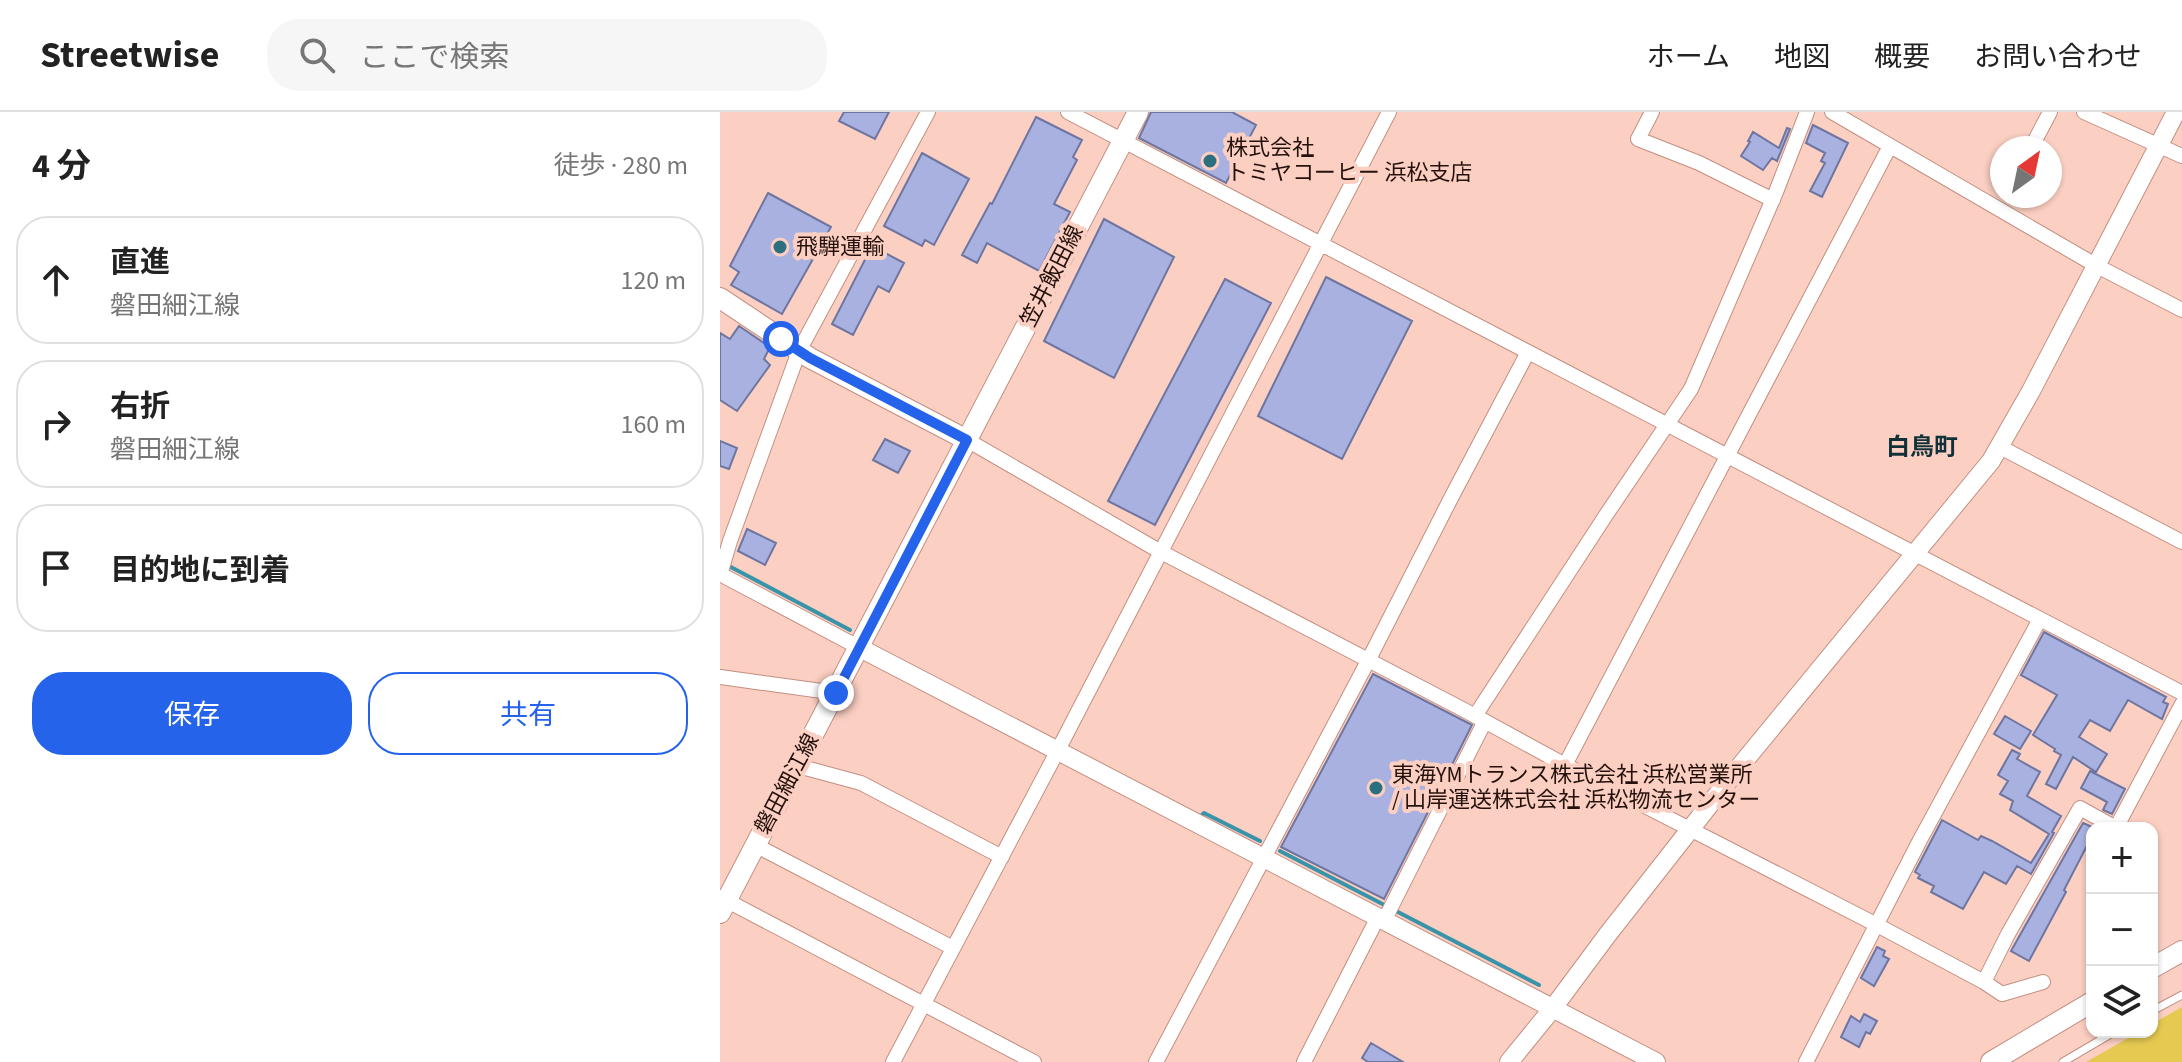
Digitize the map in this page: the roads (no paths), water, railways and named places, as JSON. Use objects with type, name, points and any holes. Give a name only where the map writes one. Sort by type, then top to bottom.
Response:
[{"type":"main road","name":"笠井飯田線","points":[[967,440],[1138,112]]},
{"type":"main road","points":[[720,298],[799,351],[967,440]]},
{"type":"main road","name":"磐田細江線","points":[[722,904],[798,766],[967,440]]},
{"type":"main road","points":[[2156,966],[2182,951]]},
{"type":"main road","points":[[1991,1062],[2086,1006]]},
{"type":"street","points":[[928,112],[799,351],[721,571],[1057,752],[1264,857],[1386,914],[1656,1062]]},
{"type":"street","points":[[1068,112],[2182,693]]},
{"type":"street","points":[[893,1062],[1389,112]]},
{"type":"street","points":[[1652,112],[1638,139],[1699,163],[1773,200]]},
{"type":"street","points":[[1304,1062],[1386,914],[1480,719],[1598,527],[1691,389],[1773,200],[1807,112]]},
{"type":"street","points":[[1832,112],[1890,146],[1990,197]]},
{"type":"street","points":[[2037,136],[2050,112]]},
{"type":"street","points":[[2084,112],[2182,156]]},
{"type":"street","points":[[1509,1062],[1691,829],[1991,461],[2176,112]]},
{"type":"street","points":[[1565,765],[1890,146]]},
{"type":"street","points":[[2010,208],[2097,266],[2182,310]]},
{"type":"street","points":[[1156,1062],[1528,352]]},
{"type":"street","points":[[967,440],[1161,552],[1877,925],[2002,994],[2043,982]]},
{"type":"street","points":[[2000,447],[2182,542]]},
{"type":"street","points":[[1806,1062],[1920,840],[2040,619]]},
{"type":"street","points":[[720,677],[836,693]]},
{"type":"street","points":[[1984,982],[2080,808],[2116,828],[2182,704]]},
{"type":"street","points":[[798,766],[861,783],[1002,857]]},
{"type":"street","points":[[755,845],[953,948]]},
{"type":"street","points":[[722,904],[1034,1062]]},
{"type":"lane","points":[[2158,1008],[2182,995]]},
{"type":"lane","points":[[2063,1062],[2104,1038]]},
{"type":"waterway","points":[[725,564],[850,630]]},
{"type":"waterway","points":[[1200,817],[1204,813],[1260,841]]},
{"type":"waterway","points":[[1280,851],[1539,985]]},
{"type":"place","name":"株式会社 トミヤコーヒー 浜松支店","points":[[1210,161]]},
{"type":"place","name":"飛騨運輸","points":[[780,247]]},
{"type":"place","name":"東海YMトランス株式会社 浜松営業所 / 山岸運送株式会社 浜松物流センター","points":[[1376,788]]},
{"type":"district","name":"白鳥町","points":[[1922,447]]}]
